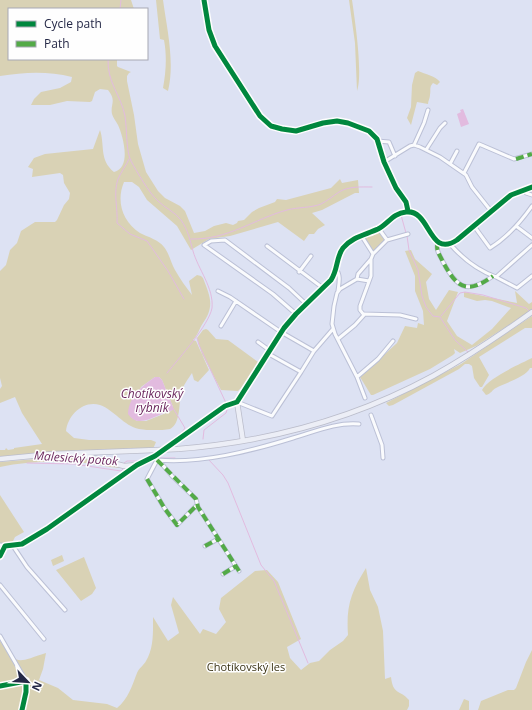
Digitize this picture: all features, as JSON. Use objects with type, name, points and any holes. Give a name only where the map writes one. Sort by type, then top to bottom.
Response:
[{"type":"main road","points":[[0,459],[70,453],[178,449],[243,441],[281,434],[326,421],[391,397],[432,377],[456,363],[532,312]]},
{"type":"main road","points":[[237,402],[243,441]]},
{"type":"main road","points":[[70,453],[92,457],[124,466],[137,465]]},
{"type":"street","points":[[204,0],[208,30],[215,46],[260,116],[271,126],[282,129],[296,130],[333,120],[342,121],[373,133],[378,141],[384,162],[396,188],[406,202],[404,212]]},
{"type":"street","points":[[414,145],[428,110]]},
{"type":"street","points":[[426,150],[440,128],[445,123]]},
{"type":"street","points":[[378,141],[389,142],[395,156]]},
{"type":"street","points":[[464,173],[479,144],[512,159],[532,154]]},
{"type":"street","points":[[384,162],[410,146],[414,145],[426,150],[464,173],[472,187],[491,211]]},
{"type":"street","points":[[450,164],[457,151]]},
{"type":"street","points":[[0,545],[13,546],[31,540],[137,465],[155,456],[225,406],[237,402],[280,332],[306,304],[332,280],[341,250],[354,238],[379,229],[392,217],[404,212],[418,215],[438,242],[450,244],[511,195],[532,187]]},
{"type":"street","points":[[525,189],[526,193],[532,195]]},
{"type":"street","points":[[474,226],[490,248],[507,236],[532,206]]},
{"type":"street","points":[[516,226],[532,238]]},
{"type":"street","points":[[379,229],[387,240]]},
{"type":"street","points":[[357,279],[358,274],[371,259],[373,254],[387,240],[407,234]]},
{"type":"street","points":[[361,235],[373,254]]},
{"type":"street","points":[[296,314],[277,297],[204,244],[211,241],[225,240],[289,288],[306,304]]},
{"type":"street","points":[[438,242],[437,250],[450,274],[459,285],[470,287],[494,277],[532,244]]},
{"type":"street","points":[[450,244],[468,262],[517,288],[532,276]]},
{"type":"street","points":[[267,246],[299,272],[323,288]]},
{"type":"street","points":[[299,272],[311,256]]},
{"type":"street","points":[[371,259],[372,271],[360,310],[364,314],[400,315],[416,319]]},
{"type":"street","points":[[336,269],[340,277],[334,306],[333,329],[357,377],[365,398]]},
{"type":"street","points":[[338,291],[357,279],[369,281]]},
{"type":"street","points":[[218,291],[236,301],[280,332],[314,351]]},
{"type":"street","points":[[220,326],[236,301]]},
{"type":"street","points":[[338,339],[355,325],[364,314]]},
{"type":"street","points":[[237,402],[272,416],[314,351],[333,329]]},
{"type":"street","points":[[357,377],[378,359],[393,341]]},
{"type":"street","points":[[258,342],[268,352],[301,372]]},
{"type":"street","points":[[371,415],[382,445],[383,458]]},
{"type":"street","points":[[157,460],[168,461],[202,459],[265,446],[331,426],[359,424]]},
{"type":"street","points":[[155,456],[157,460],[196,499],[197,505],[239,571]]},
{"type":"street","points":[[157,460],[147,479],[165,509],[177,525],[197,505]]},
{"type":"street","points":[[205,546],[218,539]]},
{"type":"street","points":[[0,556],[5,546]]},
{"type":"street","points":[[13,546],[27,567],[65,610]]},
{"type":"street","points":[[223,574],[236,566]]},
{"type":"street","points":[[0,585],[44,639]]},
{"type":"street","points":[[0,636],[26,681],[26,692],[22,710]]},
{"type":"green space","points":[[0,0],[131,0],[134,8],[8,8],[8,60],[117,60],[118,67],[131,72],[127,76],[127,81],[138,144],[146,172],[158,191],[165,198],[180,206],[185,211],[194,233],[205,231],[214,226],[226,223],[233,225],[238,221],[244,220],[252,212],[259,208],[275,202],[277,199],[286,200],[331,188],[340,179],[342,183],[358,180],[359,193],[355,193],[322,210],[312,213],[325,225],[318,229],[314,234],[309,234],[304,241],[278,222],[230,236],[209,239],[191,250],[177,226],[147,200],[139,187],[132,182],[124,182],[121,203],[122,210],[129,223],[140,233],[164,247],[177,273],[192,295],[189,281],[197,275],[203,278],[208,290],[210,306],[207,317],[193,340],[196,341],[209,370],[198,382],[194,380],[192,373],[184,385],[181,392],[178,417],[174,426],[170,429],[139,429],[129,425],[105,407],[94,404],[77,410],[70,419],[66,431],[74,438],[89,440],[151,440],[156,442],[153,449],[0,457],[0,450],[5,450],[6,448],[8,450],[42,444],[22,413],[15,397],[0,403],[0,389],[2,386],[0,378],[0,271],[6,265],[10,250],[17,243],[21,231],[35,222],[55,222],[69,199],[70,193],[64,183],[63,175],[60,173],[32,177],[33,169],[28,167],[34,158],[45,154],[93,149],[100,130],[104,157],[109,167],[114,172],[120,169],[123,165],[125,151],[120,130],[112,114],[113,100],[108,90],[100,89],[95,92],[92,101],[90,102],[67,101],[50,105],[31,105],[34,99],[41,92],[60,88],[71,82],[72,77],[36,73],[0,76]],"holes":[[[155,377],[159,377],[162,380],[173,407],[171,411],[146,421],[137,421],[130,416],[141,387]]]},
{"type":"green space","points":[[156,0],[163,0],[168,34],[171,69],[168,91],[163,88],[166,52],[164,40],[160,39]]},
{"type":"green space","points":[[349,0],[352,0],[358,47],[359,83],[357,91],[355,43]]},
{"type":"green space","points":[[418,71],[433,77],[440,82],[437,85],[433,83],[431,86],[428,104],[417,102],[411,125],[407,118],[411,107],[412,85],[415,73]]},
{"type":"green space","points":[[378,231],[384,239],[384,242],[373,251],[365,236]]},
{"type":"green space","points":[[411,250],[415,259],[432,274],[426,282],[429,299],[436,310],[449,290],[458,292],[447,321],[457,336],[472,345],[492,329],[511,308],[492,301],[477,301],[464,297],[464,292],[517,303],[515,291],[529,304],[532,302],[532,310],[476,346],[460,353],[454,349],[455,353],[453,355],[430,369],[371,395],[360,377],[397,343],[405,326],[417,328],[418,323],[424,325],[423,311],[415,291],[415,276],[405,251]]},
{"type":"green space","points":[[532,316],[532,328],[525,328],[479,357],[489,375],[482,387],[480,387],[474,378],[472,366],[465,364],[459,369],[393,405],[389,406],[386,403],[461,364]]},
{"type":"green space","points":[[206,329],[216,339],[228,340],[258,362],[238,391],[221,390],[202,354],[197,338],[203,330]]},
{"type":"green space","points":[[532,358],[532,368],[515,380],[496,388],[486,395],[482,390],[485,385],[497,376]]},
{"type":"green space","points":[[73,456],[117,466],[119,468],[85,463],[53,462],[0,467],[0,462]]},
{"type":"green space","points":[[0,495],[24,532],[15,537],[11,545],[0,543]]},
{"type":"green space","points":[[62,555],[64,561],[53,566],[51,560]]},
{"type":"green space","points":[[84,557],[96,588],[92,594],[81,601],[56,570]]},
{"type":"green space","name":"Chotíkovský les","points":[[366,568],[370,590],[378,607],[383,631],[385,679],[391,677],[393,687],[409,700],[407,710],[0,710],[0,641],[15,659],[29,659],[46,653],[39,680],[58,688],[73,700],[107,704],[117,708],[127,696],[138,671],[149,656],[152,639],[153,617],[168,641],[179,633],[171,605],[173,597],[200,634],[203,629],[216,634],[226,622],[219,609],[221,598],[255,571],[267,570],[278,582],[301,639],[287,647],[290,658],[301,670],[310,663],[319,661],[348,635],[349,607],[353,592]]},
{"type":"green space","points":[[532,650],[532,710],[478,710],[481,701],[516,688]]},
{"type":"green space","points":[[464,699],[469,701],[469,710],[459,710]]},
{"type":"water","points":[[463,109],[469,124],[461,127],[457,114]]},
{"type":"water","name":"Chotíkovský rybník","points":[[155,377],[159,377],[162,380],[173,410],[146,420],[134,420],[128,414],[131,402],[137,392]]},
{"type":"waterway","points":[[120,8],[121,0]]},
{"type":"waterway","points":[[108,60],[108,67],[112,82],[121,102],[125,116],[129,157],[151,193],[181,220],[188,235],[195,258],[211,293],[212,308],[210,315],[200,332],[167,373]]},
{"type":"waterway","points":[[129,159],[119,176],[117,184],[117,223],[130,234],[147,241],[168,271],[184,299]]},
{"type":"waterway","points":[[191,239],[229,233],[287,210],[321,204],[339,192],[347,189],[355,187],[372,187]]},
{"type":"waterway","points":[[401,215],[406,233]]},
{"type":"waterway","points":[[407,236],[409,250],[418,270],[422,296],[426,307],[433,316],[440,317],[455,340],[468,352]]},
{"type":"waterway","points":[[441,316],[460,293],[465,292],[483,295],[526,308],[529,311]]},
{"type":"waterway","points":[[197,338],[226,403]]},
{"type":"waterway","name":"Malesický potok","points":[[161,448],[185,428],[173,408]]},
{"type":"waterway","points":[[203,439],[204,430],[226,413],[227,410]]},
{"type":"waterway","points":[[160,458],[175,458]]},
{"type":"waterway","points":[[208,459],[223,475],[228,483],[261,565],[274,581],[308,663]]},
{"type":"waterway","name":"Malesický potok","points":[[124,463],[127,461],[142,461]]},
{"type":"waterway","name":"Malesický potok","points":[[27,463],[74,464],[121,471],[123,469]]},
{"type":"marked path","points":[[516,159],[532,154]]},
{"type":"marked path","points":[[438,242],[437,250],[439,255],[448,271],[458,283],[469,287],[484,282],[493,276]]},
{"type":"marked path","points":[[157,460],[196,499],[198,507],[239,571]]},
{"type":"marked path","points":[[147,479],[165,509],[177,525],[197,505]]},
{"type":"marked path","points":[[205,546],[218,539]]},
{"type":"marked path","points":[[223,574],[236,566]]},
{"type":"cycle path","points":[[204,0],[209,30],[215,46],[260,116],[271,126],[296,131],[323,123],[337,121],[348,123],[369,131],[377,139],[384,162],[396,188],[406,202],[408,211]]},
{"type":"cycle path","points":[[0,556],[5,546],[22,544],[47,529],[137,465],[155,456],[225,406],[237,402],[284,328],[296,314],[331,280],[341,252],[350,241],[382,227],[394,216],[406,212],[414,213],[420,218],[435,239],[440,243],[448,244],[457,240],[511,195],[532,187]]},
{"type":"cycle path","points":[[0,686],[26,681],[26,692],[22,710]]}]
